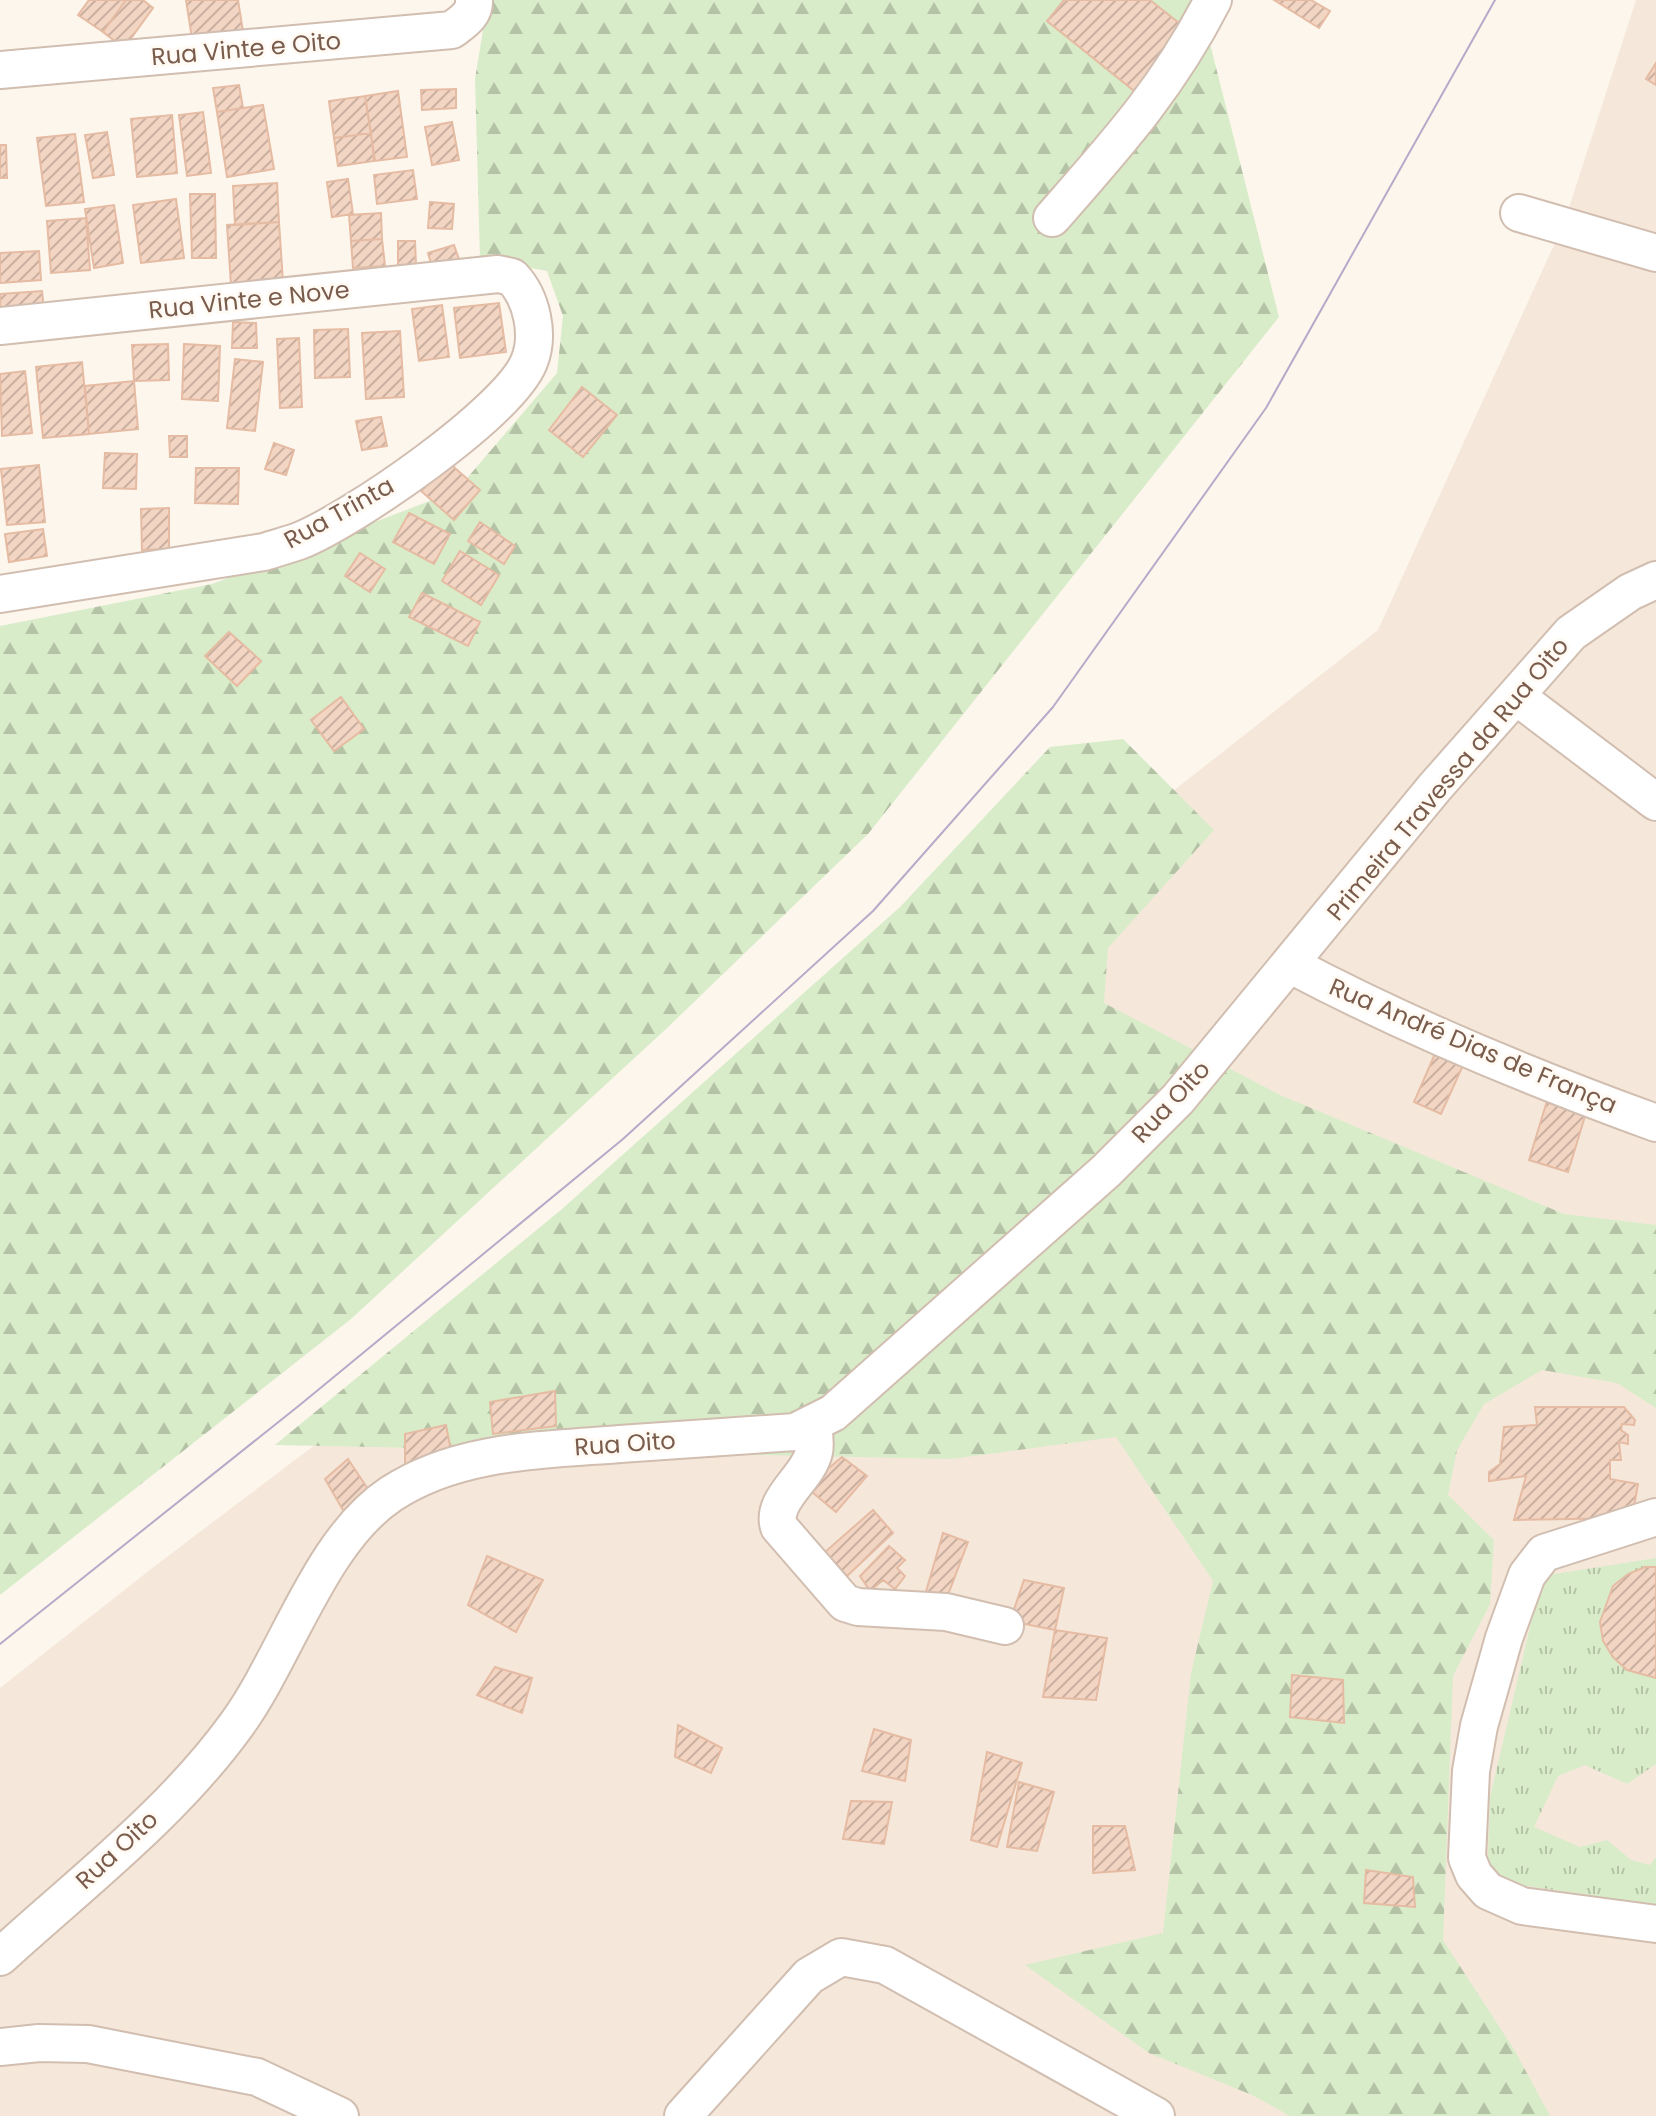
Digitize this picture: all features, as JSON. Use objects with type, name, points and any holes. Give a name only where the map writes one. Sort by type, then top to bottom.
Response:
[{"type":"street","name":"Rua Vinte e Oito","points":[[0,70],[452,30],[466,19],[474,7],[474,0]]},
{"type":"street","points":[[1052,218],[1149,107],[1188,48],[1213,0]]},
{"type":"street","points":[[1519,213],[1656,253]]},
{"type":"street","name":"Rua Vinte e Nove","points":[[0,326],[498,274]]},
{"type":"street","name":"Rua Trinta","points":[[0,594],[264,552],[301,540],[345,516],[433,457],[486,415],[515,385],[534,346],[529,301],[512,277],[498,274]]},
{"type":"street","name":"Primeira Travessa da Rua Oito","points":[[1291,965],[1435,787],[1571,633],[1630,592],[1656,580]]},
{"type":"street","points":[[1516,696],[1656,802]]},
{"type":"street","name":"Rua André Dias de França","points":[[1291,965],[1391,1015],[1578,1095],[1656,1123]]},
{"type":"street","name":"Rua Oito","points":[[0,1957],[185,1787],[238,1723],[334,1554],[358,1522],[392,1493],[446,1468],[505,1453],[795,1432],[813,1425],[833,1413],[1106,1171],[1178,1099],[1291,965]]},
{"type":"street","points":[[813,1425],[815,1451],[802,1477],[777,1510],[777,1519],[779,1527],[845,1603],[858,1607],[946,1612],[1005,1626]]},
{"type":"street","points":[[1656,1517],[1544,1553],[1527,1575],[1504,1638],[1479,1726],[1471,1771],[1467,1858],[1474,1875],[1501,1899],[1522,1906],[1656,1924]]},
{"type":"street","points":[[683,2116],[809,1976],[841,1957],[885,1965],[1156,2116]]},
{"type":"street","points":[[0,2047],[39,2043],[88,2044],[257,2077],[340,2116]]},
{"type":"shaded area","points":[[1636,0],[1656,0],[1656,2116],[0,2116],[0,1688],[151,1569],[1056,883],[1378,630],[1564,223]]},
{"type":"green space","points":[[488,0],[1199,0],[1279,317],[868,834],[666,1029],[351,1319],[0,1595],[0,626],[212,584],[456,491],[557,373],[563,316],[547,271],[480,259],[475,79]]},
{"type":"green space","points":[[1123,739],[1214,830],[1108,948],[1104,1003],[1280,1095],[1564,1214],[1656,1225],[1656,1408],[1617,1383],[1542,1370],[1484,1404],[1457,1450],[1448,1495],[1494,1540],[1490,1604],[1453,1676],[1443,1940],[1515,2051],[1550,2116],[1290,2116],[1252,2095],[1149,2053],[1025,1965],[1163,1933],[1191,1673],[1213,1581],[1116,1437],[951,1459],[275,1445],[562,1209],[900,907],[1050,747]]},
{"type":"green space","points":[[1656,1558],[1656,1764],[1627,1784],[1585,1765],[1558,1776],[1534,1827],[1580,1847],[1607,1840],[1631,1860],[1650,1865],[1656,1857],[1656,1905],[1487,1880],[1490,1797],[1542,1576]]},
{"type":"building","points":[[89,0],[126,0],[103,32],[78,15]]},
{"type":"building","points":[[126,0],[143,0],[153,8],[124,48],[103,32]]},
{"type":"building","points":[[186,0],[238,0],[244,38],[193,45]]},
{"type":"building","points":[[1064,0],[1150,0],[1189,31],[1138,94],[1047,21]]},
{"type":"building","points":[[1274,0],[1311,0],[1330,11],[1319,28]]},
{"type":"building","points":[[1656,63],[1656,85],[1646,79]]},
{"type":"building","points":[[239,85],[243,108],[217,112],[213,88]]},
{"type":"building","points":[[456,89],[456,108],[422,110],[421,90]]},
{"type":"building","points":[[398,91],[407,157],[375,161],[365,96]]},
{"type":"building","points":[[365,96],[371,133],[334,138],[329,101]]},
{"type":"building","points":[[263,105],[274,169],[227,177],[217,112]]},
{"type":"building","points":[[203,112],[211,173],[187,176],[179,115]]},
{"type":"building","points":[[172,115],[177,173],[137,177],[131,119]]},
{"type":"building","points":[[452,122],[459,160],[432,165],[425,127]]},
{"type":"building","points":[[107,132],[114,175],[93,178],[85,135]]},
{"type":"building","points":[[371,133],[374,161],[338,166],[334,138]]},
{"type":"building","points":[[75,134],[84,202],[46,206],[37,138]]},
{"type":"building","points":[[0,145],[6,145],[7,178],[0,178]]},
{"type":"building","points":[[413,170],[417,199],[377,204],[374,175]]},
{"type":"building","points":[[348,179],[353,214],[332,217],[327,182]]},
{"type":"building","points":[[277,183],[279,222],[235,225],[233,186]]},
{"type":"building","points":[[190,194],[215,194],[216,258],[192,258]]},
{"type":"building","points":[[176,199],[184,258],[141,263],[133,205]]},
{"type":"building","points":[[430,202],[454,204],[452,229],[428,228]]},
{"type":"building","points":[[114,205],[123,263],[94,268],[85,209]]},
{"type":"building","points":[[381,213],[382,239],[351,241],[349,215]]},
{"type":"building","points":[[86,218],[90,270],[51,273],[47,221]]},
{"type":"building","points":[[279,222],[283,282],[231,285],[227,225]]},
{"type":"building","points":[[382,239],[385,266],[353,268],[351,241]]},
{"type":"building","points":[[398,241],[415,241],[416,265],[398,266]]},
{"type":"building","points":[[454,245],[460,262],[433,270],[428,253]]},
{"type":"building","points":[[39,251],[41,280],[0,283],[0,253]]},
{"type":"building","points":[[42,291],[44,310],[0,314],[0,294]]},
{"type":"building","points":[[499,303],[506,352],[460,358],[454,308]]},
{"type":"building","points":[[442,305],[449,357],[419,361],[412,309]]},
{"type":"building","points":[[233,322],[256,323],[257,348],[232,348]]},
{"type":"building","points":[[348,329],[350,377],[315,378],[314,330]]},
{"type":"building","points":[[400,331],[404,397],[366,399],[362,333]]},
{"type":"building","points":[[299,338],[302,407],[280,408],[277,339]]},
{"type":"building","points":[[168,344],[169,380],[134,381],[132,345]]},
{"type":"building","points":[[184,344],[220,346],[218,401],[182,399]]},
{"type":"building","points":[[235,359],[263,362],[255,431],[227,428]]},
{"type":"building","points":[[82,362],[89,434],[43,438],[36,367]]},
{"type":"building","points":[[25,371],[32,433],[2,436],[0,374]]},
{"type":"building","points":[[134,381],[138,429],[89,434],[85,386]]},
{"type":"building","points":[[582,387],[617,415],[583,457],[549,430]]},
{"type":"building","points":[[381,417],[387,446],[362,450],[356,421]]},
{"type":"building","points":[[169,436],[187,436],[187,457],[170,457]]},
{"type":"building","points":[[274,443],[294,450],[286,475],[265,469]]},
{"type":"building","points":[[105,453],[137,454],[136,489],[103,488]]},
{"type":"building","points":[[447,461],[480,490],[454,520],[421,491]]},
{"type":"building","points":[[39,465],[45,522],[7,525],[1,469]]},
{"type":"building","points":[[196,468],[239,468],[238,504],[195,503]]},
{"type":"building","points":[[169,508],[169,549],[142,550],[141,509]]},
{"type":"building","points":[[409,513],[450,534],[434,564],[393,542]]},
{"type":"building","points":[[480,522],[515,546],[504,564],[468,541]]},
{"type":"building","points":[[43,529],[47,556],[9,562],[5,534]]},
{"type":"building","points":[[460,551],[499,575],[481,605],[442,581]]},
{"type":"building","points":[[360,553],[385,569],[370,592],[345,576]]},
{"type":"building","points":[[422,593],[480,622],[468,646],[409,617]]},
{"type":"building","points":[[229,632],[261,661],[237,686],[205,656]]},
{"type":"building","points":[[341,697],[364,729],[334,751],[311,720]]},
{"type":"building","points":[[1437,1049],[1465,1061],[1441,1114],[1414,1102]]},
{"type":"building","points":[[1547,1101],[1586,1113],[1568,1172],[1529,1160]]},
{"type":"building","points":[[555,1391],[556,1426],[493,1434],[490,1402]]},
{"type":"building","points":[[1535,1407],[1624,1407],[1635,1420],[1634,1425],[1622,1424],[1621,1430],[1628,1435],[1628,1444],[1619,1442],[1621,1460],[1610,1460],[1610,1479],[1638,1484],[1632,1518],[1514,1520],[1526,1476],[1489,1481],[1489,1472],[1500,1464],[1504,1427],[1537,1425]]},
{"type":"building","points":[[446,1425],[451,1451],[405,1465],[405,1434]]},
{"type":"building","points":[[842,1457],[867,1476],[836,1512],[806,1487]]},
{"type":"building","points":[[348,1459],[368,1489],[344,1512],[325,1479]]},
{"type":"building","points":[[873,1510],[893,1533],[847,1576],[825,1552]]},
{"type":"building","points":[[943,1533],[968,1542],[946,1600],[925,1595]]},
{"type":"building","points":[[889,1546],[905,1560],[897,1568],[905,1576],[895,1589],[883,1580],[870,1591],[860,1576]]},
{"type":"building","points":[[487,1556],[543,1580],[516,1632],[468,1605]]},
{"type":"building","points":[[1645,1567],[1656,1567],[1656,1678],[1627,1670],[1613,1657],[1603,1641],[1600,1622],[1613,1586],[1628,1574]]},
{"type":"building","points":[[1024,1580],[1064,1588],[1055,1630],[1010,1621]]},
{"type":"building","points":[[1055,1630],[1107,1638],[1096,1700],[1043,1697]]},
{"type":"building","points":[[495,1667],[532,1678],[522,1713],[477,1695]]},
{"type":"building","points":[[1292,1675],[1343,1680],[1344,1723],[1290,1717]]},
{"type":"building","points":[[678,1725],[722,1748],[711,1773],[675,1757]]},
{"type":"building","points":[[874,1729],[911,1740],[905,1781],[862,1771]]},
{"type":"building","points":[[987,1752],[1022,1763],[997,1847],[971,1840]]},
{"type":"building","points":[[1019,1782],[1054,1792],[1037,1851],[1007,1847]]},
{"type":"building","points":[[851,1801],[892,1802],[884,1844],[843,1839]]},
{"type":"building","points":[[1093,1826],[1125,1826],[1135,1870],[1093,1873]]},
{"type":"building","points":[[1366,1870],[1413,1877],[1415,1907],[1364,1903]]},
{"type":"tram line","points":[[0,1644],[301,1404],[623,1139],[873,911],[1053,707],[1266,408],[1495,0]]}]
